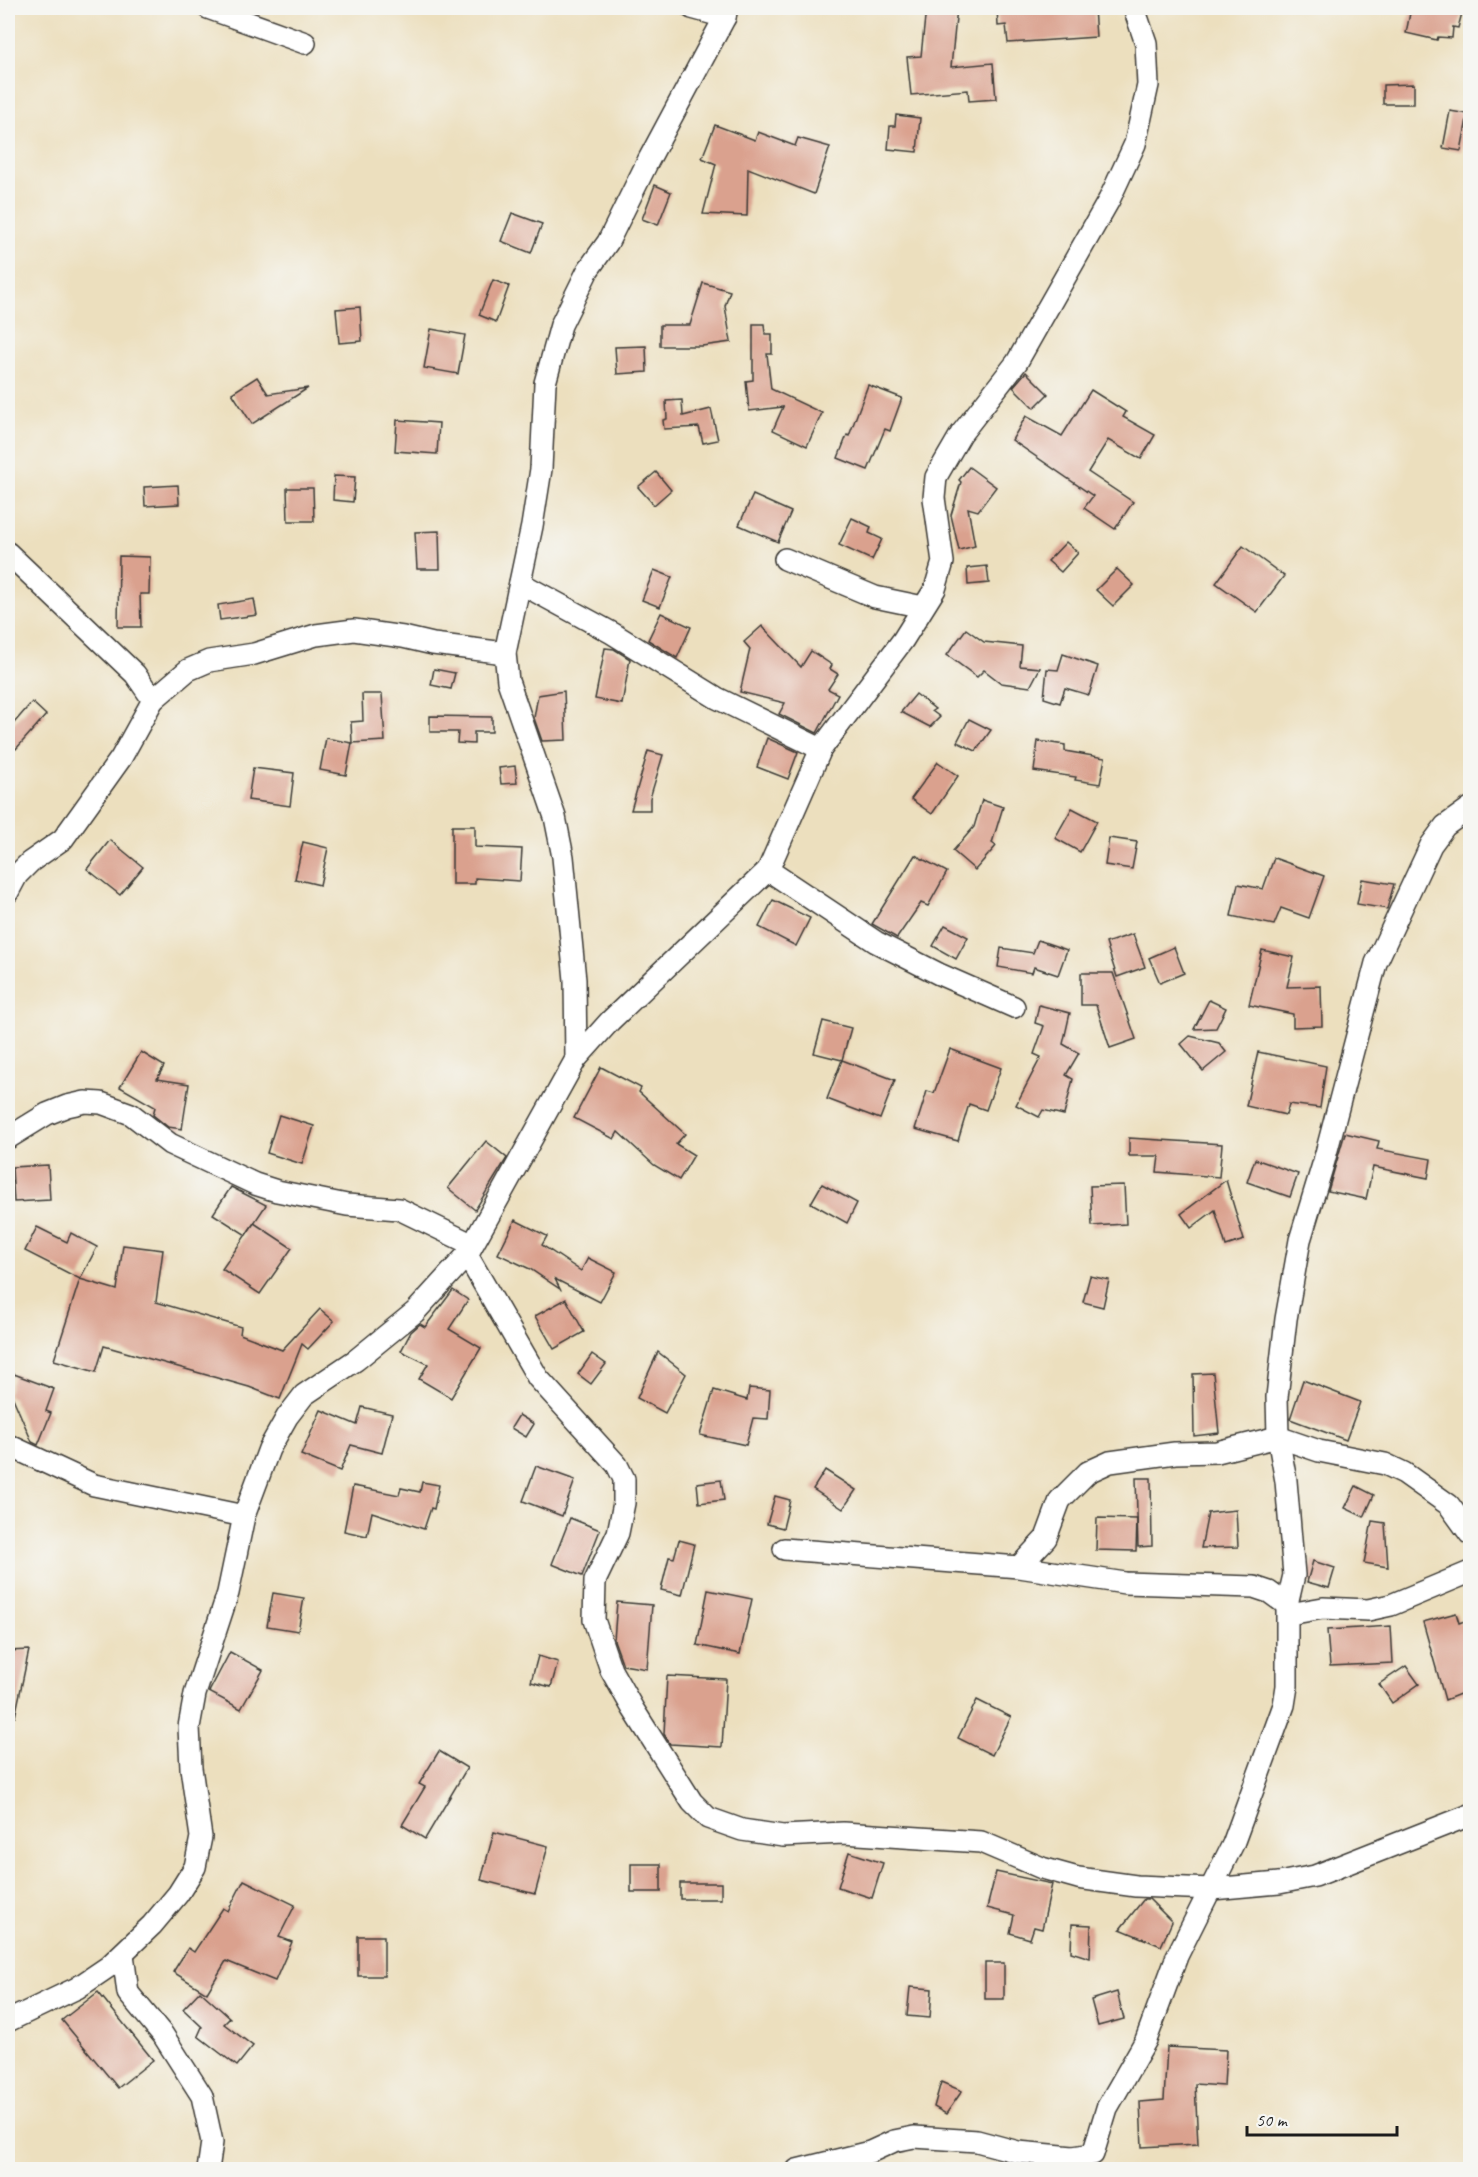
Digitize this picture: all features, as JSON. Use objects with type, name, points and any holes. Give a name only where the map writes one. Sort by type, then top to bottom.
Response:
[{"type":"street","points":[[208,8],[305,43]]},
{"type":"street","points":[[576,1059],[575,980],[563,857],[555,817],[508,681],[505,653],[532,526],[541,469],[544,383],[561,325],[588,270],[608,242],[726,12],[692,8]]},
{"type":"street","points":[[8,2021],[77,1988],[123,1954],[178,1894],[195,1867],[201,1837],[191,1768],[189,1727],[195,1694],[228,1593],[244,1516],[269,1449],[287,1417],[304,1395],[388,1335],[415,1312],[469,1249],[533,1141],[576,1059],[610,1021],[768,870],[821,748],[903,640],[935,589],[943,562],[934,498],[936,477],[961,434],[1017,362],[1109,200],[1135,144],[1148,85],[1146,43],[1134,8]]},
{"type":"street","points":[[8,553],[128,666],[153,700]]},
{"type":"street","points":[[785,559],[875,597],[923,607]]},
{"type":"street","points":[[520,583],[628,642],[717,698],[821,748]]},
{"type":"street","points":[[8,892],[17,875],[30,862],[63,839],[121,758],[153,700],[188,670],[209,661],[254,654],[293,641],[354,630],[404,637],[433,644],[505,653]]},
{"type":"street","points":[[797,2169],[870,2152],[894,2141],[914,2138],[976,2141],[1018,2152],[1073,2157],[1087,2162],[1107,2108],[1146,2040],[1177,1956],[1212,1889],[1249,1805],[1284,1705],[1287,1686],[1288,1610],[1294,1563],[1284,1464],[1278,1437],[1278,1386],[1300,1240],[1327,1150],[1376,963],[1431,845],[1445,826],[1470,808]]},
{"type":"street","points":[[768,870],[876,942],[939,974],[1014,1007]]},
{"type":"street","points":[[8,1138],[47,1114],[67,1106],[85,1102],[101,1103],[131,1114],[170,1144],[255,1184],[277,1191],[347,1204],[399,1209],[469,1249],[538,1378],[617,1465],[624,1479],[624,1503],[618,1533],[595,1581],[594,1620],[611,1670],[633,1709],[692,1802],[708,1818],[742,1830],[783,1836],[843,1833],[981,1842],[1042,1868],[1078,1878],[1136,1886],[1212,1889],[1279,1883],[1315,1876],[1470,1815]]},
{"type":"street","points":[[1019,1567],[1046,1538],[1060,1500],[1088,1472],[1110,1462],[1175,1453],[1217,1452],[1278,1437],[1319,1451],[1385,1464],[1404,1473],[1449,1505],[1470,1534]]},
{"type":"street","points":[[8,1445],[94,1485],[244,1516]]},
{"type":"street","points":[[784,1549],[1019,1567],[1125,1583],[1254,1587],[1269,1592],[1288,1610],[1323,1608],[1368,1610],[1391,1605],[1470,1572]]},
{"type":"street","points":[[123,1954],[128,1993],[163,2035],[202,2096],[212,2142],[208,2169]]},
{"type":"building","points":[[926,8],[957,8],[951,67],[993,63],[996,99],[969,101],[968,90],[911,95],[907,57],[921,56]]},
{"type":"building","points":[[997,8],[1094,8],[1096,37],[1008,43],[1006,25],[998,26]]},
{"type":"building","points":[[1411,8],[1437,11],[1440,8],[1462,13],[1458,28],[1453,27],[1452,38],[1438,37],[1437,40],[1406,33]]},
{"type":"building","points":[[1414,84],[1414,104],[1383,104],[1383,85]]},
{"type":"building","points":[[1450,111],[1468,114],[1461,151],[1443,148]]},
{"type":"building","points":[[896,115],[920,118],[917,152],[888,149],[890,126],[895,126]]},
{"type":"building","points":[[715,125],[755,140],[758,132],[795,146],[798,138],[830,147],[814,194],[748,168],[747,216],[703,214],[716,164],[702,158]]},
{"type":"building","points":[[655,185],[671,192],[658,225],[642,219]]},
{"type":"building","points":[[512,213],[542,224],[531,253],[501,241]]},
{"type":"building","points":[[493,280],[509,286],[496,322],[479,315]]},
{"type":"building","points":[[703,283],[730,291],[725,306],[731,342],[702,346],[660,346],[660,325],[690,325]]},
{"type":"building","points":[[360,307],[362,341],[339,343],[336,309]]},
{"type":"building","points":[[753,324],[764,324],[765,334],[772,334],[772,354],[767,354],[771,389],[822,413],[807,446],[773,430],[783,407],[749,411],[746,381],[753,380]]},
{"type":"building","points":[[431,329],[465,335],[458,374],[424,368]]},
{"type":"building","points":[[646,346],[647,372],[617,374],[615,347]]},
{"type":"building","points":[[1026,372],[1048,394],[1034,408],[1013,387]]},
{"type":"building","points":[[257,377],[268,394],[308,388],[252,424],[232,393]]},
{"type":"building","points":[[868,385],[902,398],[890,431],[885,429],[868,470],[838,458],[847,435],[849,436]]},
{"type":"building","points":[[1091,390],[1126,412],[1123,417],[1155,435],[1141,459],[1108,440],[1088,472],[1133,502],[1115,529],[1084,508],[1093,496],[1012,440],[1026,416],[1062,436]]},
{"type":"building","points":[[682,400],[683,416],[711,409],[718,440],[703,443],[699,427],[664,429],[663,420],[667,419],[666,401]]},
{"type":"building","points":[[397,420],[439,423],[437,454],[395,451]]},
{"type":"building","points":[[969,467],[996,487],[978,511],[968,508],[975,546],[959,550],[951,515],[961,482],[959,480]]},
{"type":"building","points":[[656,472],[671,490],[654,505],[638,487]]},
{"type":"building","points":[[334,476],[355,477],[353,502],[333,500]]},
{"type":"building","points":[[178,485],[179,504],[145,506],[144,487]]},
{"type":"building","points":[[287,488],[313,488],[314,521],[288,521]]},
{"type":"building","points":[[753,495],[791,512],[778,542],[739,525]]},
{"type":"building","points":[[852,518],[871,527],[869,533],[882,539],[872,560],[839,545]]},
{"type":"building","points":[[439,531],[440,569],[417,569],[415,532]]},
{"type":"building","points":[[1066,542],[1078,553],[1061,572],[1048,561]]},
{"type":"building","points":[[1243,546],[1284,576],[1257,612],[1216,583]]},
{"type":"building","points":[[119,556],[150,557],[149,594],[140,594],[141,627],[118,627]]},
{"type":"building","points":[[987,566],[989,583],[968,585],[967,568]]},
{"type":"building","points":[[1117,569],[1134,585],[1113,606],[1096,590]]},
{"type":"building","points":[[654,570],[672,577],[660,607],[642,600]]},
{"type":"building","points":[[254,599],[257,615],[220,620],[218,605]]},
{"type":"building","points":[[661,613],[691,627],[677,658],[648,640]]},
{"type":"building","points":[[762,626],[801,667],[811,651],[832,665],[830,669],[838,674],[828,689],[838,694],[817,733],[779,714],[785,703],[740,692],[750,649],[744,642]]},
{"type":"building","points":[[966,629],[984,642],[1022,646],[1020,666],[1040,668],[1030,687],[1001,683],[984,670],[977,677],[947,655]]},
{"type":"building","points":[[605,648],[614,649],[630,659],[622,704],[595,699]]},
{"type":"building","points":[[1063,654],[1098,666],[1089,695],[1065,688],[1060,703],[1044,698],[1047,669],[1058,670]]},
{"type":"building","points":[[434,669],[455,673],[451,689],[431,685]]},
{"type":"building","points":[[564,691],[566,740],[542,741],[534,718],[538,695]]},
{"type":"building","points":[[362,694],[382,694],[385,741],[352,743],[351,722],[363,721]]},
{"type":"building","points":[[916,694],[935,709],[932,711],[940,717],[930,727],[901,712]]},
{"type":"building","points":[[32,702],[46,715],[16,749],[8,742],[8,730]]},
{"type":"building","points":[[430,716],[492,717],[492,732],[474,732],[474,744],[457,743],[458,732],[430,732]]},
{"type":"building","points":[[969,719],[991,730],[976,751],[957,742]]},
{"type":"building","points":[[326,738],[352,743],[346,775],[320,770]]},
{"type":"building","points":[[767,738],[798,752],[788,779],[757,767]]},
{"type":"building","points":[[1038,741],[1065,745],[1065,751],[1105,758],[1100,784],[1075,780],[1076,777],[1034,771]]},
{"type":"building","points":[[648,751],[663,755],[650,798],[650,810],[631,810]]},
{"type":"building","points":[[938,762],[958,776],[932,814],[911,799]]},
{"type":"building","points":[[515,766],[517,783],[501,784],[499,768]]},
{"type":"building","points":[[253,768],[294,773],[290,806],[248,800]]},
{"type":"building","points":[[982,800],[1003,807],[992,843],[996,846],[975,870],[953,851],[974,827]]},
{"type":"building","points":[[1072,808],[1097,821],[1080,852],[1055,838]]},
{"type":"building","points":[[452,826],[475,826],[475,847],[522,849],[520,881],[475,878],[475,884],[452,884]]},
{"type":"building","points":[[1109,838],[1137,842],[1132,869],[1105,865]]},
{"type":"building","points":[[110,840],[143,867],[120,895],[87,869]]},
{"type":"building","points":[[303,842],[328,848],[320,885],[295,879]]},
{"type":"building","points":[[915,855],[947,872],[928,906],[921,903],[897,938],[872,924]]},
{"type":"building","points":[[1274,858],[1324,876],[1309,918],[1281,908],[1274,925],[1231,916],[1238,884],[1263,889]]},
{"type":"building","points":[[1362,879],[1394,884],[1387,909],[1357,904]]},
{"type":"building","points":[[773,900],[810,918],[796,946],[759,927]]},
{"type":"building","points":[[945,925],[968,937],[956,959],[933,946]]},
{"type":"building","points":[[1133,934],[1145,967],[1117,977],[1106,943]]},
{"type":"building","points":[[1038,940],[1067,950],[1058,975],[1034,967],[1032,973],[998,967],[1001,948],[1033,953]]},
{"type":"building","points":[[1174,947],[1184,973],[1160,983],[1149,958]]},
{"type":"building","points":[[1262,950],[1294,957],[1287,987],[1321,986],[1322,1026],[1293,1027],[1293,1014],[1249,1005]]},
{"type":"building","points":[[1081,973],[1113,973],[1136,1039],[1110,1048],[1096,1005],[1081,1005]]},
{"type":"building","points":[[1209,1000],[1226,1008],[1216,1028],[1194,1029]]},
{"type":"building","points":[[1039,1005],[1070,1013],[1063,1044],[1079,1053],[1066,1075],[1073,1079],[1064,1115],[1043,1110],[1039,1117],[1016,1105],[1041,1057],[1034,1054],[1044,1026],[1035,1023]]},
{"type":"building","points":[[823,1021],[851,1028],[842,1060],[814,1053]]},
{"type":"building","points":[[1190,1036],[1219,1043],[1226,1052],[1203,1071],[1181,1044]]},
{"type":"building","points":[[950,1049],[1001,1068],[986,1110],[969,1104],[958,1141],[915,1129],[927,1091],[934,1093]]},
{"type":"building","points":[[141,1052],[164,1066],[157,1079],[189,1084],[182,1129],[168,1127],[153,1115],[155,1107],[120,1087]]},
{"type":"building","points":[[1258,1052],[1326,1066],[1320,1108],[1289,1104],[1286,1115],[1246,1106]]},
{"type":"building","points":[[842,1060],[895,1080],[880,1119],[827,1099]]},
{"type":"building","points":[[601,1067],[641,1088],[639,1092],[685,1134],[676,1144],[694,1155],[679,1180],[654,1165],[618,1132],[614,1139],[574,1118]]},
{"type":"building","points":[[279,1115],[314,1126],[302,1164],[267,1153]]},
{"type":"building","points":[[1345,1133],[1379,1141],[1377,1149],[1431,1159],[1428,1178],[1373,1167],[1366,1199],[1328,1191]]},
{"type":"building","points":[[1129,1138],[1222,1144],[1219,1177],[1157,1172],[1159,1156],[1129,1156]]},
{"type":"building","points":[[486,1141],[507,1158],[475,1210],[448,1188]]},
{"type":"building","points":[[1255,1159],[1298,1174],[1290,1197],[1247,1182]]},
{"type":"building","points":[[48,1165],[50,1200],[14,1202],[12,1167]]},
{"type":"building","points":[[1226,1180],[1244,1240],[1226,1246],[1215,1210],[1191,1228],[1181,1214]]},
{"type":"building","points":[[822,1184],[857,1203],[847,1223],[811,1203]]},
{"type":"building","points":[[1124,1185],[1126,1224],[1092,1226],[1090,1186]]},
{"type":"building","points":[[231,1187],[266,1205],[246,1235],[213,1214]]},
{"type":"building","points":[[515,1220],[547,1236],[542,1245],[581,1271],[588,1258],[616,1272],[600,1302],[555,1279],[560,1289],[530,1269],[498,1254]]},
{"type":"building","points":[[254,1223],[292,1248],[260,1294],[222,1269]]},
{"type":"building","points":[[37,1227],[67,1242],[71,1233],[97,1247],[80,1279],[25,1251]]},
{"type":"building","points":[[123,1245],[163,1250],[156,1302],[241,1327],[240,1334],[282,1350],[320,1309],[334,1321],[308,1349],[302,1344],[280,1399],[249,1387],[104,1346],[96,1372],[54,1360],[80,1279],[117,1290]]},
{"type":"building","points":[[1090,1276],[1109,1280],[1103,1307],[1083,1302]]},
{"type":"building","points":[[453,1290],[468,1300],[449,1329],[481,1348],[451,1398],[419,1379],[428,1364],[401,1351],[411,1332],[420,1324],[425,1327]]},
{"type":"building","points":[[566,1299],[584,1332],[554,1349],[535,1316]]},
{"type":"building","points":[[658,1352],[686,1374],[665,1413],[637,1398]]},
{"type":"building","points":[[592,1354],[606,1364],[591,1384],[578,1374]]},
{"type":"building","points":[[1213,1373],[1219,1433],[1194,1436],[1193,1374]]},
{"type":"building","points":[[14,1374],[54,1389],[46,1411],[51,1413],[38,1445],[32,1442],[13,1398],[8,1396]]},
{"type":"building","points":[[1303,1380],[1360,1402],[1346,1440],[1290,1419]]},
{"type":"building","points":[[749,1388],[770,1390],[768,1419],[753,1418],[746,1445],[700,1435],[714,1390],[747,1400]]},
{"type":"building","points":[[362,1407],[392,1414],[382,1453],[351,1445],[340,1471],[301,1455],[321,1410],[357,1425]]},
{"type":"building","points":[[519,1415],[534,1424],[526,1437],[511,1428]]},
{"type":"building","points":[[536,1466],[575,1480],[562,1516],[523,1501]]},
{"type":"building","points":[[825,1470],[856,1490],[843,1509],[813,1489]]},
{"type":"building","points":[[1136,1478],[1151,1478],[1152,1546],[1138,1547]]},
{"type":"building","points":[[721,1480],[724,1500],[699,1503],[697,1483]]},
{"type":"building","points":[[422,1482],[439,1485],[434,1509],[431,1508],[424,1529],[372,1512],[367,1536],[344,1531],[353,1486],[399,1495],[401,1488],[420,1492]]},
{"type":"building","points":[[1356,1486],[1374,1495],[1364,1517],[1345,1508]]},
{"type":"building","points":[[775,1496],[790,1500],[783,1528],[767,1524]]},
{"type":"building","points":[[1236,1510],[1238,1547],[1201,1548],[1208,1513]]},
{"type":"building","points":[[570,1518],[600,1530],[582,1576],[552,1564]]},
{"type":"building","points":[[1097,1518],[1137,1519],[1136,1551],[1096,1550]]},
{"type":"building","points":[[1372,1521],[1385,1523],[1388,1567],[1364,1563]]},
{"type":"building","points":[[679,1540],[694,1544],[682,1595],[661,1590],[669,1557],[674,1558]]},
{"type":"building","points":[[1313,1561],[1335,1568],[1329,1588],[1307,1582]]},
{"type":"building","points":[[708,1590],[752,1599],[740,1654],[697,1645]]},
{"type":"building","points":[[273,1593],[304,1598],[298,1631],[267,1626]]},
{"type":"building","points":[[617,1602],[652,1605],[647,1669],[623,1665],[614,1640]]},
{"type":"building","points":[[1456,1613],[1459,1623],[1470,1619],[1470,1690],[1445,1700],[1423,1622]]},
{"type":"building","points":[[1391,1626],[1393,1663],[1330,1666],[1327,1630]]},
{"type":"building","points":[[29,1650],[15,1717],[8,1716],[8,1651]]},
{"type":"building","points":[[230,1652],[263,1670],[241,1709],[209,1692]]},
{"type":"building","points":[[538,1656],[558,1662],[551,1687],[531,1682]]},
{"type":"building","points":[[1406,1666],[1419,1684],[1392,1703],[1379,1684]]},
{"type":"building","points":[[667,1676],[726,1679],[722,1747],[670,1744],[664,1734]]},
{"type":"building","points":[[977,1700],[1011,1717],[992,1755],[958,1738]]},
{"type":"building","points":[[439,1751],[467,1768],[425,1839],[402,1825],[425,1787],[419,1784]]},
{"type":"building","points":[[494,1832],[548,1846],[535,1894],[481,1880]]},
{"type":"building","points":[[849,1852],[883,1863],[872,1898],[838,1887]]},
{"type":"building","points":[[631,1864],[661,1864],[661,1892],[631,1892]]},
{"type":"building","points":[[996,1872],[1052,1884],[1042,1929],[1034,1927],[1030,1939],[1010,1933],[1014,1915],[987,1908]]},
{"type":"building","points":[[244,1880],[295,1905],[279,1937],[292,1942],[275,1981],[226,1961],[207,1993],[173,1972],[188,1948],[194,1952],[223,1908],[228,1911]]},
{"type":"building","points":[[680,1883],[721,1883],[721,1899],[680,1899]]},
{"type":"building","points":[[1144,1899],[1149,1899],[1172,1922],[1161,1946],[1120,1929]]},
{"type":"building","points":[[1072,1924],[1091,1925],[1090,1958],[1071,1952]]},
{"type":"building","points":[[358,1936],[384,1936],[384,1976],[358,1976]]},
{"type":"building","points":[[985,1963],[1004,1963],[1004,1999],[985,1999]]},
{"type":"building","points":[[910,1987],[932,1989],[930,2018],[907,2016]]},
{"type":"building","points":[[200,1991],[230,2018],[224,2024],[253,2046],[237,2066],[198,2036],[202,2027],[183,2009]]},
{"type":"building","points":[[98,1992],[153,2060],[118,2088],[62,2020]]},
{"type":"building","points":[[1117,1992],[1124,2019],[1098,2026],[1091,2000]]},
{"type":"building","points":[[1167,2047],[1226,2050],[1224,2086],[1195,2084],[1198,2144],[1142,2147],[1140,2102],[1164,2100]]},
{"type":"building","points":[[941,2082],[962,2091],[946,2114],[934,2107]]}]
